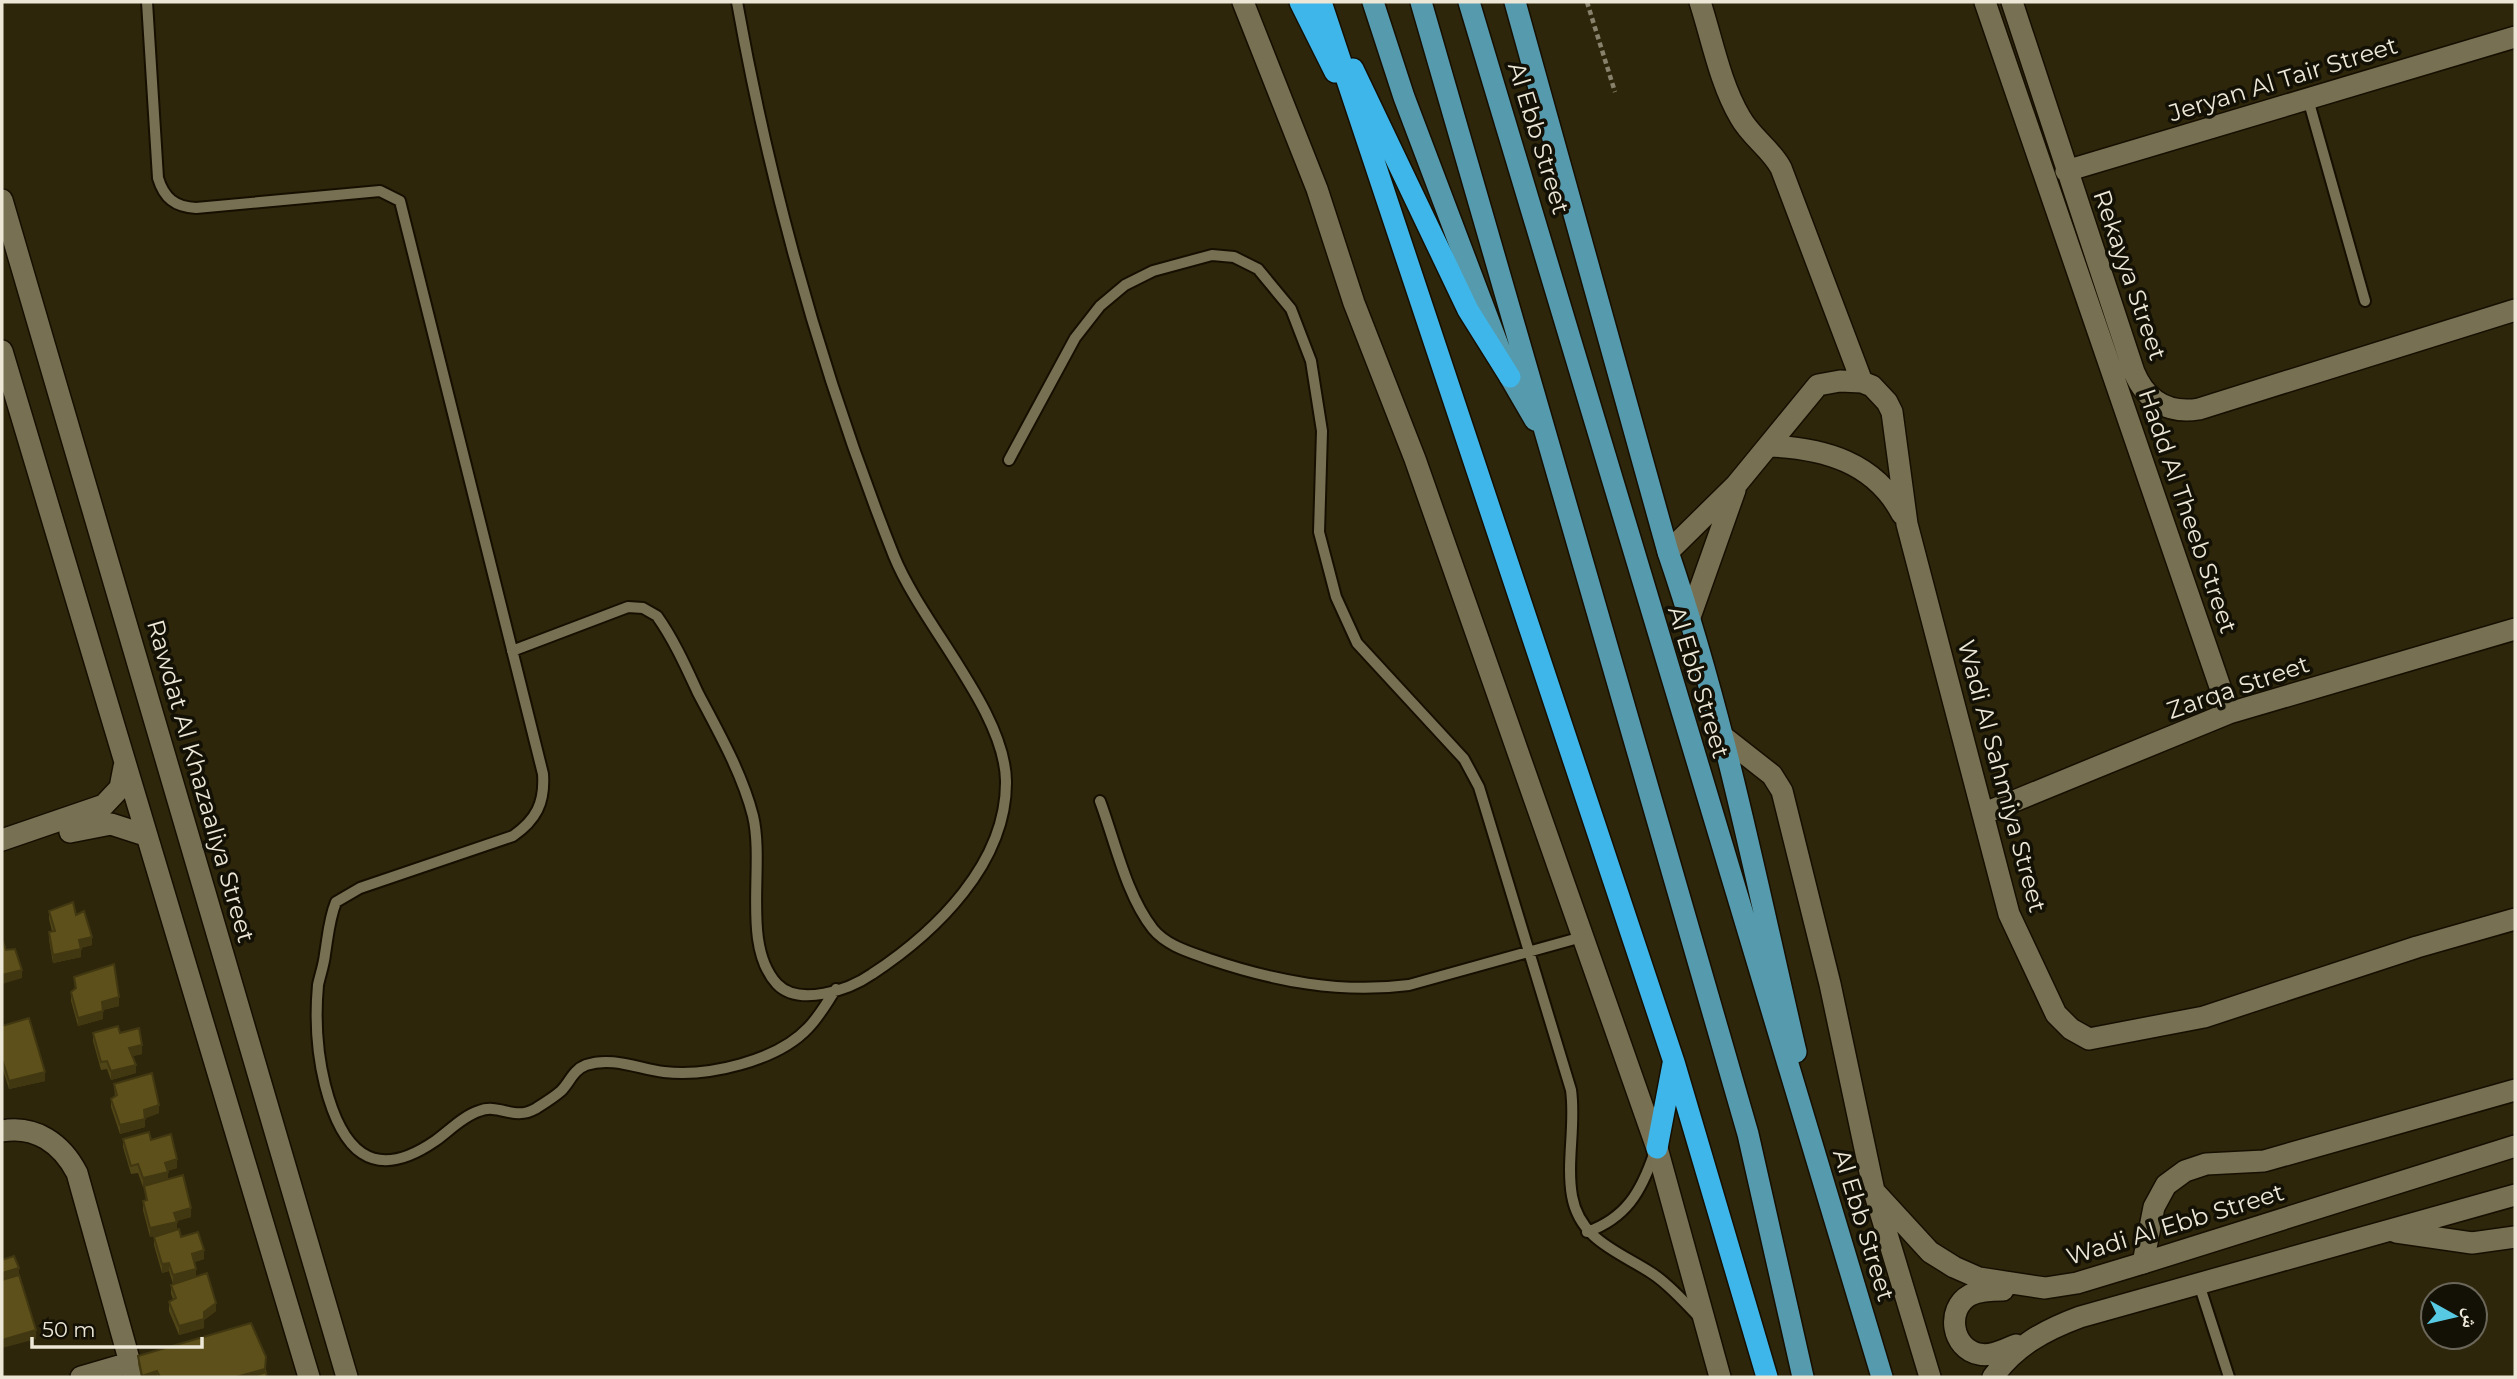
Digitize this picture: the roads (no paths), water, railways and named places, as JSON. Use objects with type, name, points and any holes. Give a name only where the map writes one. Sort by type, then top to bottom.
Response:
[{"type":"highway","points":[[1300,2],[1314,36],[1354,106]]},
{"type":"highway","points":[[1321,2],[1674,1062],[1766,1377]]},
{"type":"highway","points":[[1329,23],[1380,121],[1468,310],[1510,377]]},
{"type":"highway","points":[[1657,1148],[1674,1062]]},
{"type":"main road","points":[[1373,2],[1404,97],[1510,377],[1551,450]]},
{"type":"main road","points":[[1420,2],[1748,1134],[1803,1377]]},
{"type":"main road","name":"Al Ebb Street","points":[[1469,2],[1532,204],[1778,1036],[1835,1214],[1882,1377]]},
{"type":"main road","points":[[1515,2],[1668,552],[1690,617],[1721,735],[1835,1214]]},
{"type":"street","points":[[1243,2],[1317,189],[1354,303],[1415,459],[1657,1148],[1720,1377]]},
{"type":"street","name":"Wadi Al Sahmiya Street","points":[[1700,2],[1736,109],[1747,128],[1770,151],[1781,168],[1862,382],[1881,393],[1892,412],[1907,524],[1985,813],[2009,915],[2056,1014],[2071,1029],[2089,1039],[2204,1017],[2417,947],[2515,919]]},
{"type":"street","name":"Hadd Al Theeb Street","points":[[1985,2],[2230,713]]},
{"type":"street","name":"Rekayya Street","points":[[2012,2],[2139,385],[2159,404],[2186,411],[2515,310]]},
{"type":"street","name":"Jeryan Al Tair Street","points":[[2066,171],[2515,37]]},
{"type":"street","name":"Rawdat Al Khazaaliya Street","points":[[2,200],[347,1377]]},
{"type":"street","points":[[2096,326],[2116,317]]},
{"type":"street","points":[[2,351],[309,1377]]},
{"type":"street","points":[[1668,552],[1736,485],[1818,385],[1840,381],[1862,382]]},
{"type":"street","name":"Wadi Al Sahmiya Street","points":[[1769,446],[1810,447],[1840,458],[1883,486],[1893,497],[1907,524]]},
{"type":"street","points":[[1690,617],[1736,485]]},
{"type":"street","name":"Zarqa Street","points":[[1985,813],[2230,713],[2515,629]]},
{"type":"street","name":"Al Ebb Street","points":[[1721,735],[1772,775],[1782,791],[1830,984],[1874,1191],[1930,1377]]},
{"type":"street","points":[[2,840],[104,805],[120,788],[124,765]]},
{"type":"street","points":[[2,855],[98,824],[125,826],[145,835]]},
{"type":"street","points":[[2143,1263],[2154,1207],[2166,1185],[2185,1171],[2206,1164],[2264,1161],[2515,1090]]},
{"type":"street","points":[[2,1131],[28,1130],[44,1136],[69,1158],[77,1173],[132,1370],[81,1377]]},
{"type":"street","name":"Wadi Al Ebb Street","points":[[1874,1191],[1930,1252],[1979,1278],[2029,1288],[2077,1283],[2515,1146]]},
{"type":"street","points":[[2029,1288],[1980,1291],[1968,1296],[1959,1305],[1954,1329],[1959,1341],[1968,1350],[1992,1355],[2080,1317],[2515,1195]]},
{"type":"street","points":[[2391,1231],[2472,1243],[2515,1237]]},
{"type":"street","points":[[1993,1377],[2011,1356],[2034,1338]]},
{"type":"lane","points":[[147,2],[158,178],[162,191],[171,201],[183,207],[196,208],[380,191],[400,201],[543,774],[545,793],[539,811],[528,826],[513,836],[346,894],[336,902],[319,982],[316,1014],[318,1047],[334,1116],[353,1148],[370,1159],[402,1157],[425,1147],[482,1110],[526,1114],[560,1092],[577,1070],[595,1063],[622,1063],[664,1072],[691,1073],[745,1063],[774,1051],[807,1029],[836,989]]},
{"type":"lane","points":[[512,651],[628,607],[643,608],[657,616],[722,739],[753,816],[758,903],[757,944],[765,969],[780,988],[802,997],[865,979],[906,952],[969,885],[993,845],[1003,814],[1006,780],[1002,747],[985,709],[923,615],[896,561],[834,393],[799,279],[770,163],[737,2]]},
{"type":"lane","points":[[2308,99],[2365,301]]},
{"type":"lane","points":[[1009,460],[1075,338],[1100,306],[1125,285],[1153,271],[1212,255],[1234,257],[1258,269],[1291,309],[1311,361],[1322,430],[1319,532],[1335,597],[1357,643],[1464,759],[1475,777],[1571,1090],[1574,1123],[1572,1196],[1587,1232],[1654,1275],[1704,1323]]},
{"type":"lane","points":[[1100,801],[1132,889],[1154,930],[1173,945],[1237,969],[1298,983],[1369,989],[1409,985],[1582,937]]},
{"type":"lane","points":[[1587,1232],[1615,1219],[1637,1197],[1657,1148]]},
{"type":"lane","points":[[2199,1284],[2229,1377]]}]
